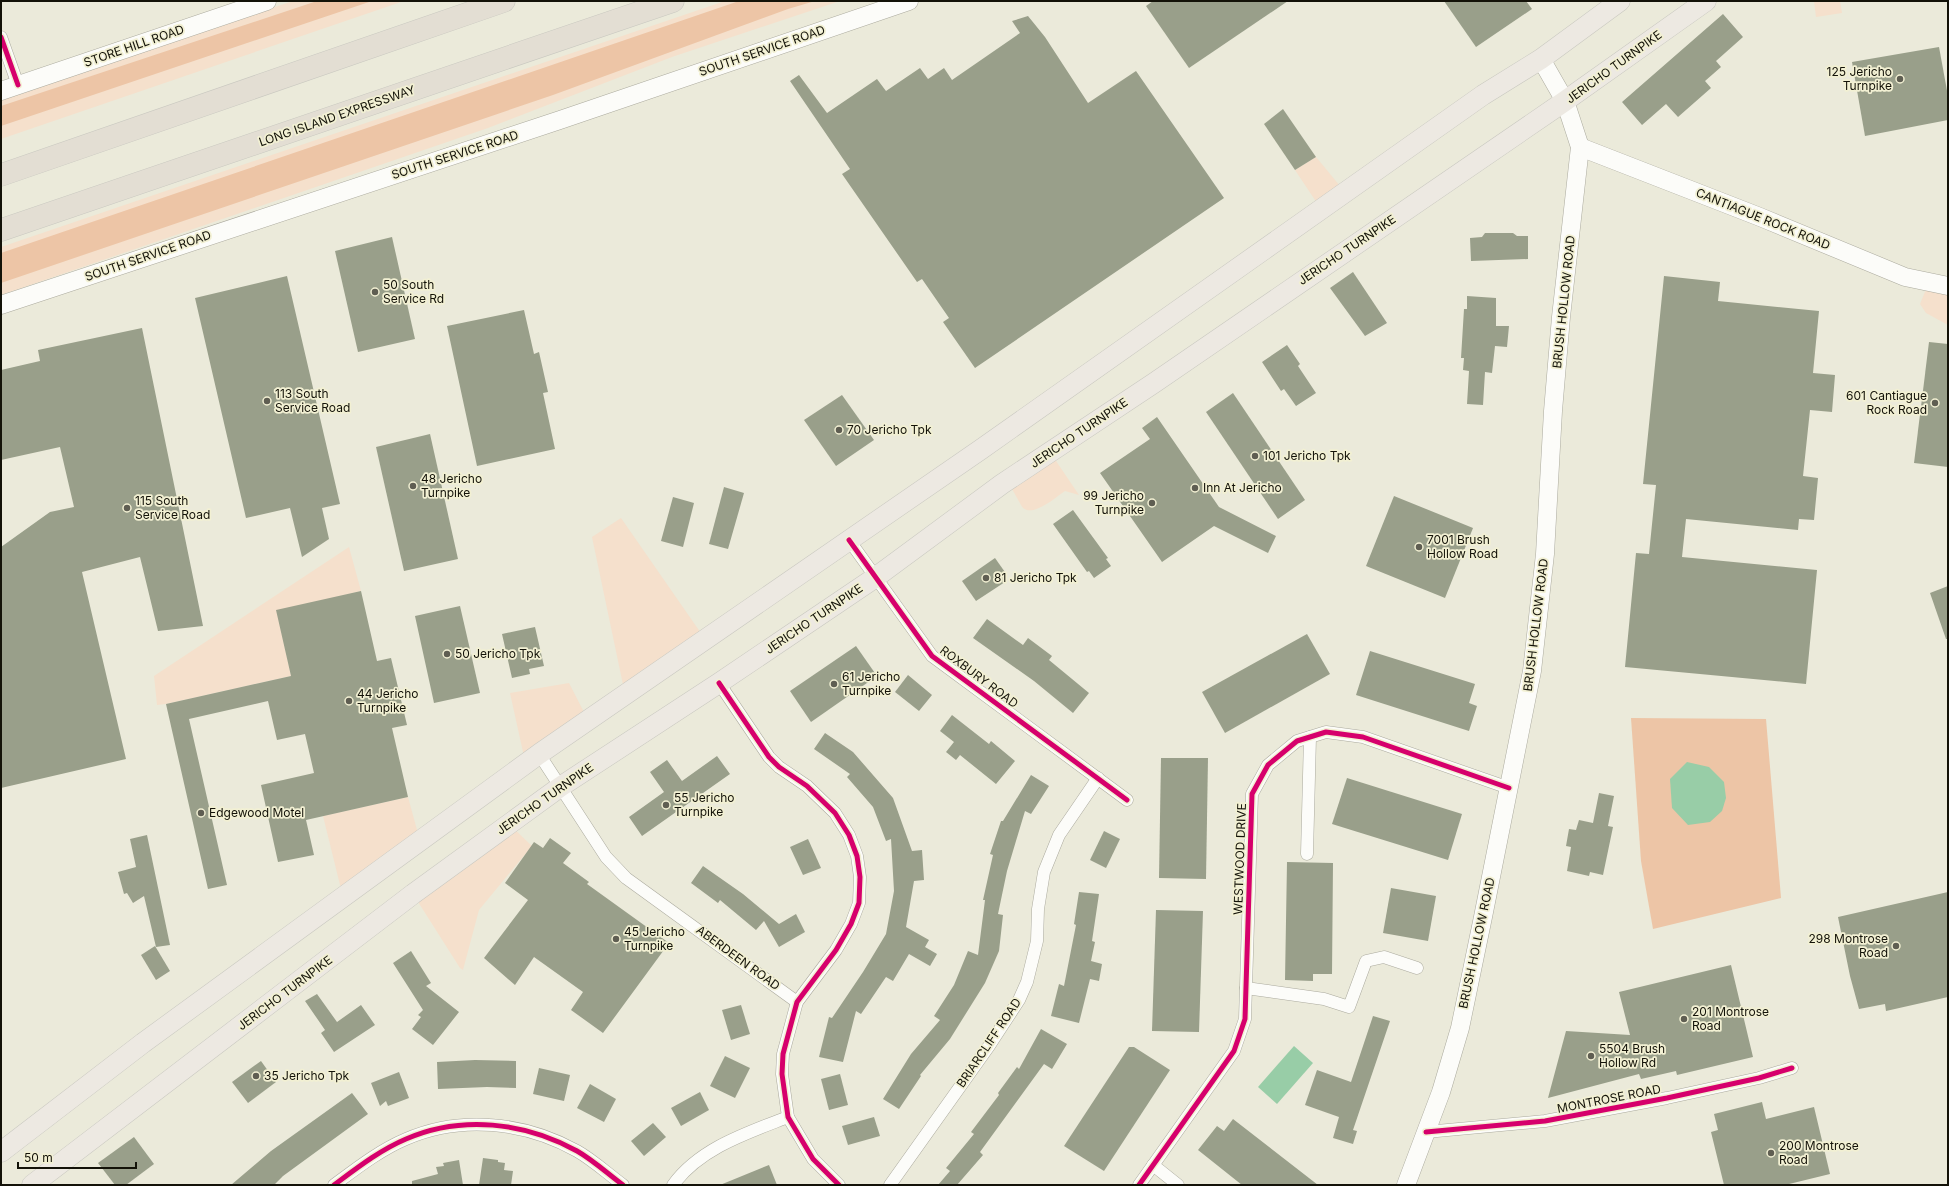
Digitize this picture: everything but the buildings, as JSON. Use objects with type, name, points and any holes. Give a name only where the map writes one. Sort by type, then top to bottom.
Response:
[{"type":"highway","points":[[342,56],[474,1]]},
{"type":"highway","points":[[1,174],[504,1]]},
{"type":"highway","name":"LONG ISLAND EXPRESSWAY","points":[[1,230],[673,1]]},
{"type":"main road","name":"STORE HILL ROAD","points":[[1,91],[267,1]]},
{"type":"main road","name":"SOUTH SERVICE ROAD","points":[[1,305],[560,120],[909,1]]},
{"type":"main road","points":[[1,1152],[143,1043],[539,754],[849,540],[1492,88],[1541,59],[1620,1]]},
{"type":"main road","name":"JERICHO TURNPIKE","points":[[32,1185],[414,894],[560,787],[719,683],[876,577],[1002,484],[1154,383],[1566,102],[1706,1]]},
{"type":"main road","name":"BRUSH HOLLOW ROAD","points":[[1406,1185],[1441,1092],[1460,1028],[1532,671],[1545,554],[1553,411],[1580,148],[1566,102],[1541,59]]},
{"type":"main road","name":"CANTIAGUE ROCK ROAD","points":[[1580,148],[1760,217],[1906,277],[1948,286]]},
{"type":"street","points":[[1,37],[18,85]]},
{"type":"street","name":"ROXBURY ROAD","points":[[849,540],[932,656],[1127,800]]},
{"type":"street","points":[[719,683],[769,757],[779,767],[807,786],[835,813],[849,835],[857,856],[860,877],[858,904],[851,924],[836,950],[797,1002],[783,1054],[782,1074],[788,1117],[813,1159],[839,1185]]},
{"type":"street","name":"WESTWOOD DRIVE","points":[[1139,1185],[1234,1051],[1245,1018],[1252,794],[1268,765],[1297,741],[1326,732],[1363,737],[1509,788]]},
{"type":"street","points":[[1307,854],[1310,737]]},
{"type":"street","name":"ABERDEEN ROAD","points":[[539,754],[606,857],[626,878],[797,1002]]},
{"type":"street","name":"BRIARCLIFF ROAD","points":[[890,1185],[989,1046],[1019,1000],[1026,982],[1037,941],[1038,909],[1044,872],[1059,836],[1098,778]]},
{"type":"street","points":[[1246,988],[1324,999],[1349,1007],[1366,961],[1384,957],[1417,968]]},
{"type":"street","name":"MONTROSE ROAD","points":[[1426,1132],[1545,1121],[1674,1097],[1759,1078],[1792,1068]]},
{"type":"street","points":[[673,1185],[679,1177],[704,1155],[738,1137],[788,1117]]},
{"type":"street","points":[[334,1185],[382,1152],[406,1139],[433,1130],[462,1125],[502,1125],[528,1130],[561,1142],[578,1152],[623,1185]]},
{"type":"street","points":[[1153,1165],[1178,1185]]},
{"type":"shaded area","points":[[293,1],[404,1],[1,139],[1,99]]},
{"type":"shaded area","points":[[317,1],[372,1],[1,126],[1,106]]},
{"type":"shaded area","points":[[725,1],[840,1],[672,57],[488,128],[1,295],[1,247]]},
{"type":"shaded area","points":[[739,1],[815,1],[788,9],[553,95],[1,283],[1,253]]},
{"type":"shaded area","points":[[1814,1],[1840,1],[1842,13],[1816,17]]},
{"type":"shaded area","points":[[1316,157],[1345,192],[1321,209],[1295,170]]},
{"type":"shaded area","points":[[1929,282],[1948,285],[1948,325],[1926,313],[1920,304]]},
{"type":"shaded area","points":[[1050,452],[1079,495],[1065,491],[1039,508],[1028,510],[1023,508],[1007,481]]},
{"type":"shaded area","points":[[621,518],[705,639],[625,694],[592,537]]},
{"type":"shaded area","points":[[349,547],[361,591],[277,612],[291,676],[157,705],[154,676]]},
{"type":"shaded area","points":[[569,683],[588,720],[525,761],[510,693]]},
{"type":"shaded area","points":[[1631,718],[1766,719],[1781,898],[1653,929],[1641,861]]},
{"type":"shaded area","points":[[1687,762],[1709,767],[1724,782],[1726,798],[1722,811],[1710,822],[1688,825],[1672,808],[1670,779]]},
{"type":"shaded area","points":[[408,797],[420,841],[343,897],[323,816]]},
{"type":"shaded area","points":[[509,824],[532,846],[479,910],[463,970],[460,968],[413,894]]},
{"type":"shaded area","points":[[1294,1046],[1313,1063],[1277,1104],[1258,1087]]},
{"type":"cycle path","points":[[1,37],[18,85]]},
{"type":"cycle path","points":[[849,540],[932,656],[1127,800]]},
{"type":"cycle path","points":[[719,683],[769,757],[779,767],[807,786],[835,813],[849,835],[857,856],[860,877],[859,903],[851,924],[836,950],[797,1002],[783,1054],[782,1074],[788,1117],[813,1159],[839,1185]]},
{"type":"cycle path","points":[[1139,1185],[1234,1051],[1245,1019],[1252,794],[1268,765],[1297,741],[1326,732],[1363,737],[1509,788]]},
{"type":"cycle path","points":[[1426,1132],[1545,1121],[1667,1098],[1759,1078],[1792,1068]]},
{"type":"cycle path","points":[[334,1185],[396,1143],[427,1131],[471,1125],[493,1125],[515,1128],[557,1141],[577,1151],[623,1185]]},
{"type":"place","name":"125 Jericho Turnpike","points":[[1900,79]]},
{"type":"place","name":"50 South Service Rd","points":[[375,292]]},
{"type":"place","name":"113 South Service Road","points":[[267,401]]},
{"type":"place","name":"601 Cantiague Rock Road","points":[[1935,403]]},
{"type":"place","name":"70 Jericho Tpk","points":[[839,430]]},
{"type":"place","name":"101 Jericho Tpk","points":[[1255,456]]},
{"type":"place","name":"48 Jericho Turnpike","points":[[413,486]]},
{"type":"place","name":"Inn At Jericho","points":[[1195,488]]},
{"type":"place","name":"99 Jericho Turnpike","points":[[1152,503]]},
{"type":"place","name":"115 South Service Road","points":[[127,508]]},
{"type":"place","name":"7001 Brush Hollow Road","points":[[1419,547]]},
{"type":"place","name":"81 Jericho Tpk","points":[[986,578]]},
{"type":"place","name":"50 Jericho Tpk","points":[[447,654]]},
{"type":"place","name":"61 Jericho Turnpike","points":[[834,684]]},
{"type":"place","name":"44 Jericho Turnpike","points":[[349,701]]},
{"type":"place","name":"55 Jericho Turnpike","points":[[666,805]]},
{"type":"place","name":"Edgewood Motel","points":[[201,813]]},
{"type":"place","name":"45 Jericho Turnpike","points":[[616,939]]},
{"type":"place","name":"298 Montrose Road","points":[[1896,946]]},
{"type":"place","name":"201 Montrose Road","points":[[1684,1019]]},
{"type":"place","name":"5504 Brush Hollow Rd","points":[[1591,1056]]},
{"type":"place","name":"35 Jericho Tpk","points":[[256,1076]]},
{"type":"place","name":"200 Montrose Road","points":[[1771,1153]]}]
